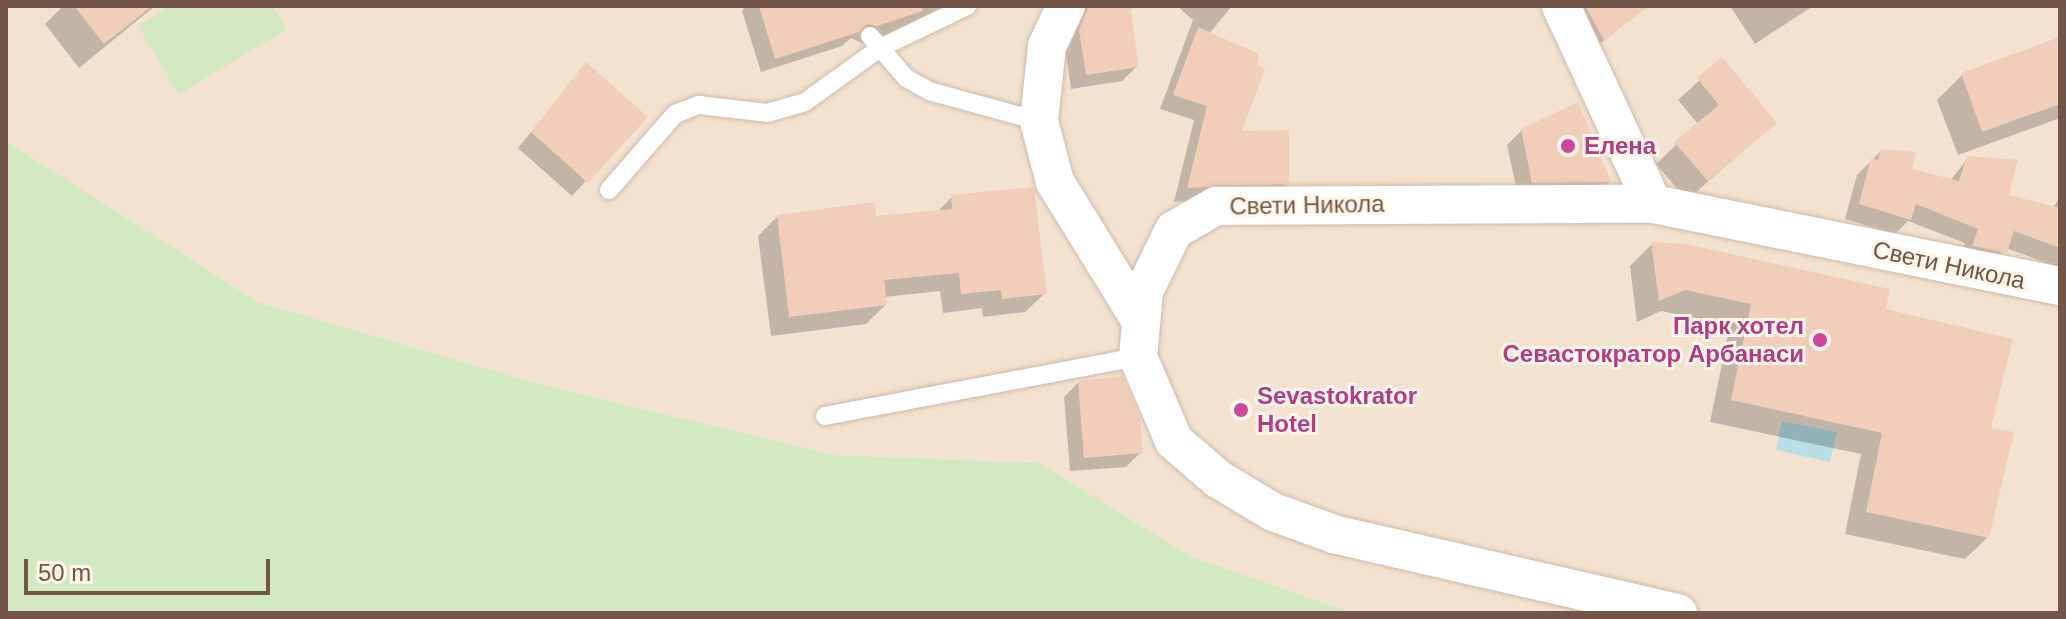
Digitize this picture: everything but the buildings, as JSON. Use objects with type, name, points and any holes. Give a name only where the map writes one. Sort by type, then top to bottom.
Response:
[{"type":"street","points":[[1066,6],[1047,46],[1039,121],[1055,182],[1139,318]]},
{"type":"street","points":[[1561,6],[1653,204]]},
{"type":"street","name":"Свети Никола","points":[[1678,613],[1334,534],[1273,512],[1218,479],[1174,441],[1138,357],[1139,318],[1153,266],[1174,230],[1216,206],[1653,204],[2060,286]]},
{"type":"lane","points":[[609,190],[675,114],[699,105],[767,113],[805,102],[875,42],[967,6]]},
{"type":"lane","points":[[875,42],[906,78],[929,91],[1039,121]]},
{"type":"lane","points":[[825,416],[1138,357]]},
{"type":"shaded area","points":[[6,6],[2060,6],[2060,613],[1353,613],[1190,556],[1039,463],[835,455],[532,382],[258,302],[6,141]]},
{"type":"green space","points":[[170,6],[273,6],[287,29],[179,94],[138,26]]},
{"type":"green space","points":[[6,141],[258,302],[532,382],[835,455],[1039,463],[1190,556],[1353,613],[6,613]]},
{"type":"water","points":[[1782,421],[1837,432],[1830,462],[1776,450]]},
{"type":"place","name":"Елена","points":[[1568,146]]},
{"type":"place","name":"Парк хотел Севастократор Арбанаси","points":[[1820,340]]},
{"type":"place","name":"Sevastokrator Hotel","points":[[1241,410]]}]
